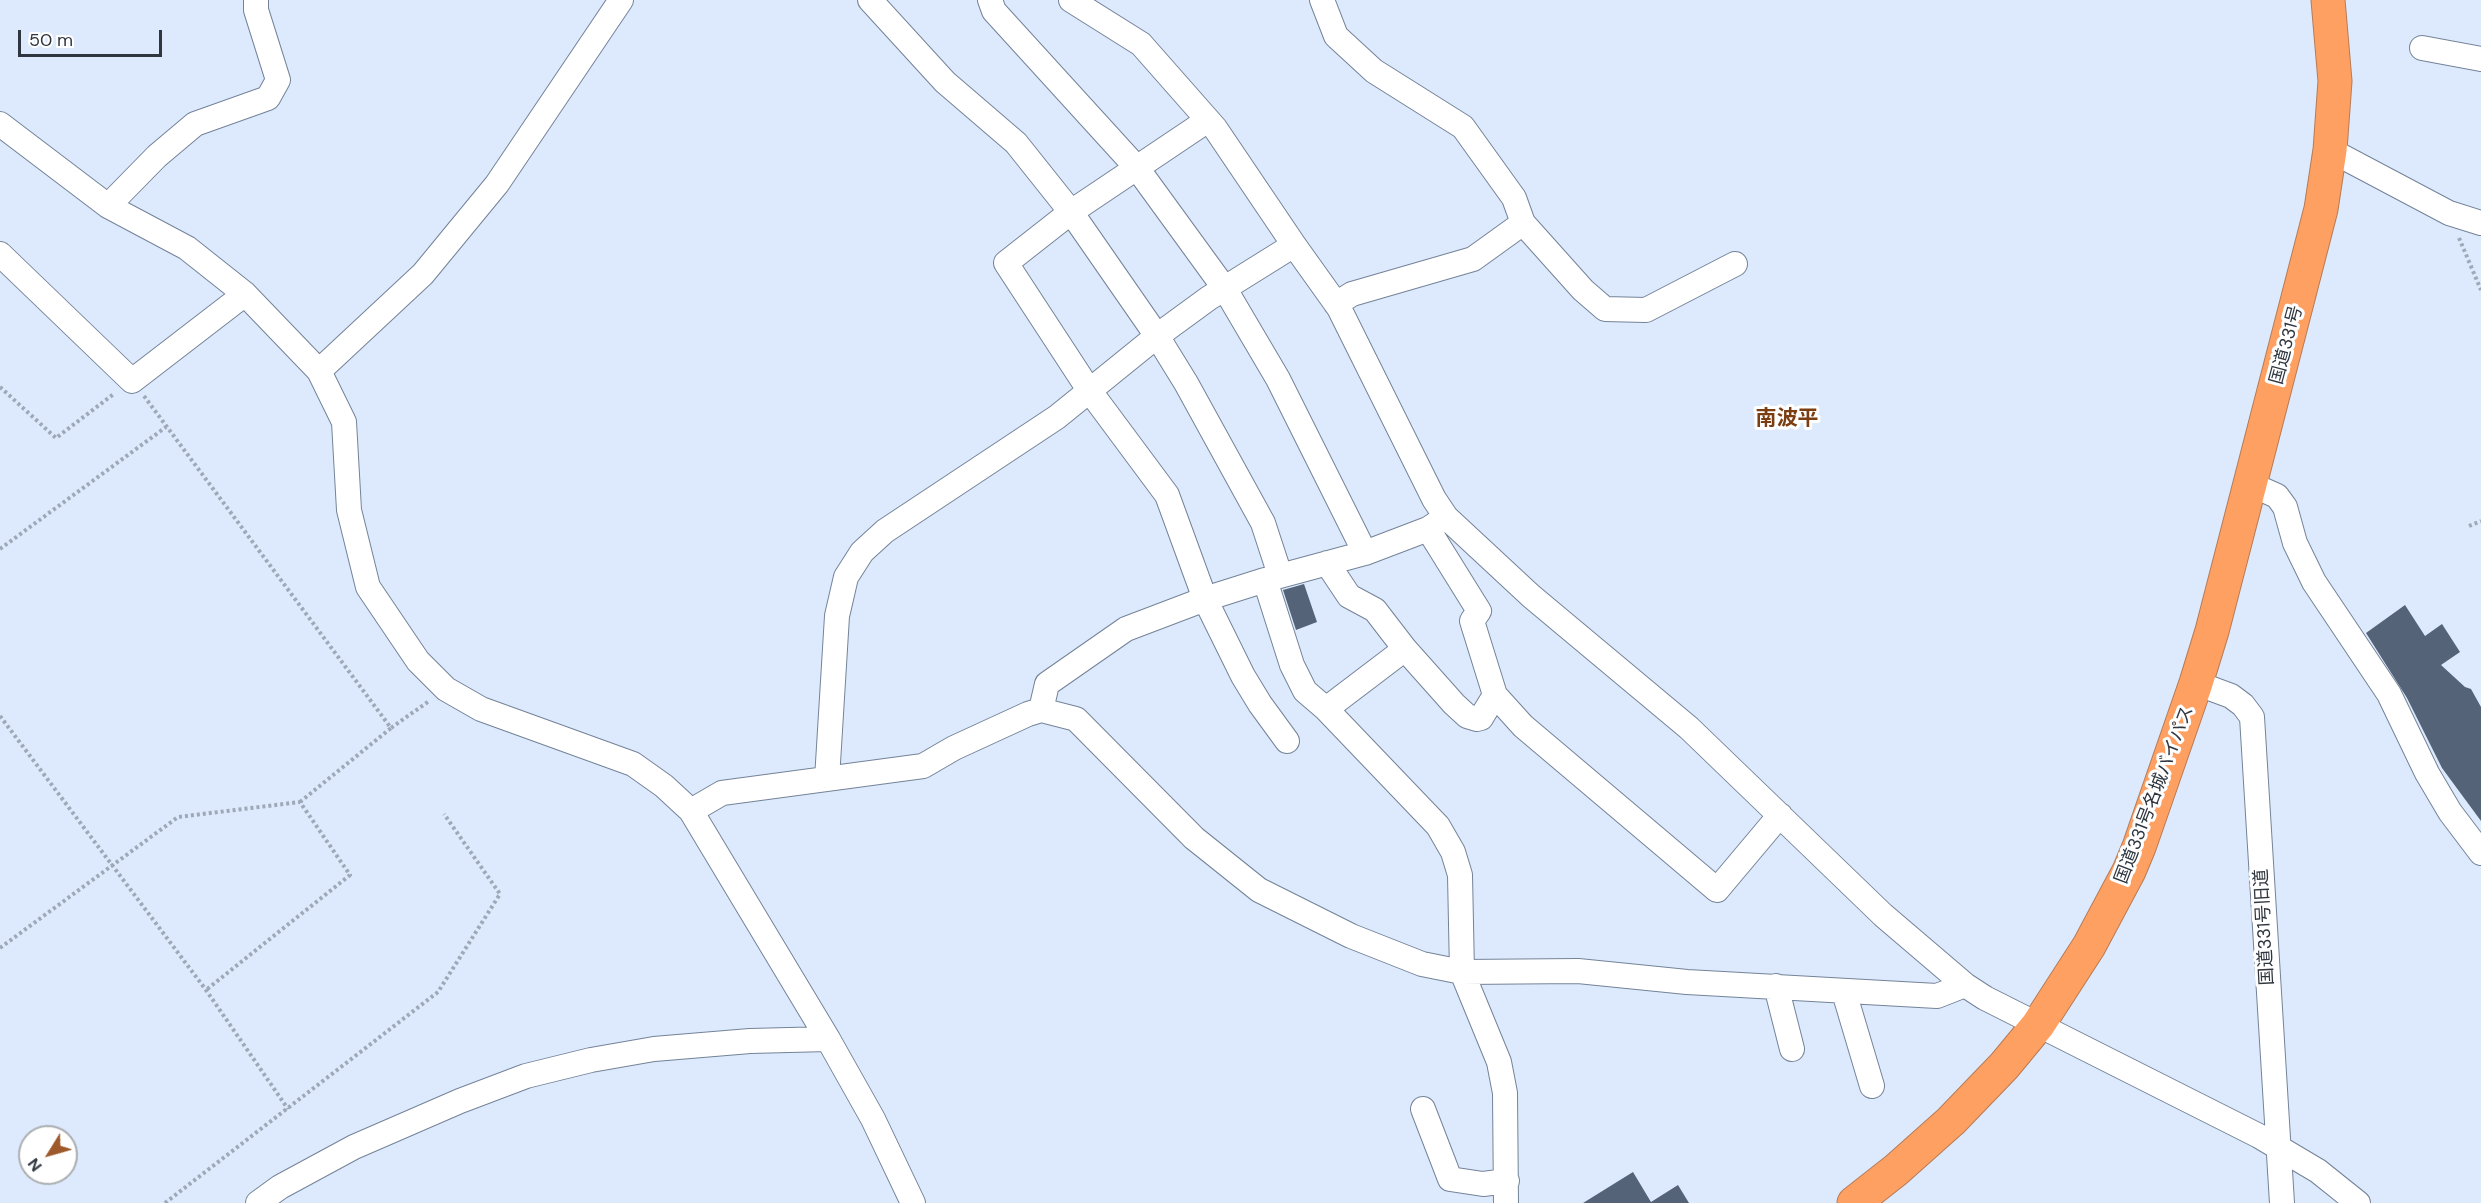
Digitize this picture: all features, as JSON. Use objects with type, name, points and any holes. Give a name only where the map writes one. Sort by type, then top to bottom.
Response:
[{"type":"highway","name":"国道331号","points":[[2196,683],[2318,219],[2330,150],[2335,81],[2328,0]]},
{"type":"highway","name":"国道331号名城バイパス","points":[[1854,1203],[1951,1121],[2004,1066],[2038,1025],[2090,946],[2129,871],[2196,683]]},
{"type":"street","points":[[108,206],[157,156],[195,124],[268,98],[278,80],[255,10],[256,0]]},
{"type":"street","points":[[319,371],[423,274],[497,184],[621,0]]},
{"type":"street","points":[[870,0],[945,82],[1016,143],[1071,212],[1157,336],[1186,382],[1263,523],[1292,665],[1305,691],[1326,709],[1438,826],[1453,852],[1460,875],[1462,972],[1501,1072],[1505,1093],[1507,1192],[1483,1184],[1449,1179],[1423,1109]]},
{"type":"street","points":[[990,0],[994,10],[1137,168],[1225,289],[1278,378],[1365,553]]},
{"type":"street","points":[[1071,0],[1141,44],[1209,120],[1336,304],[1479,611],[1472,621],[1495,695],[1523,726],[1717,890],[1780,815]]},
{"type":"street","points":[[1322,0],[1336,36],[1374,71],[1463,127],[1514,198],[1523,224],[1583,290],[1605,309],[1646,310],[1735,264]]},
{"type":"street","points":[[2422,48],[2481,59]]},
{"type":"street","points":[[1209,120],[1071,212],[1006,263],[1089,390],[1167,495],[1206,599],[1243,676],[1287,741]]},
{"type":"street","points":[[0,124],[108,206],[187,248],[245,294],[319,371],[344,422],[349,510],[368,587],[418,661],[446,689],[481,709],[633,764],[664,786],[691,812],[828,1039],[873,1119],[913,1203]]},
{"type":"street","points":[[2330,150],[2449,213],[2481,223]]},
{"type":"street","points":[[1336,304],[1352,294],[1473,259],[1523,224]]},
{"type":"street","points":[[827,779],[837,616],[846,577],[862,552],[885,531],[1057,417],[1157,336],[1294,245]]},
{"type":"street","points":[[0,254],[132,381],[245,294]]},
{"type":"street","points":[[2250,484],[2277,496],[2285,507],[2295,543],[2314,582],[2389,694],[2427,773],[2450,812],[2481,853]]},
{"type":"street","points":[[1041,710],[1047,684],[1126,629],[1273,577],[1365,553],[1437,523]]},
{"type":"street","points":[[1437,523],[1531,596],[1689,728],[1883,915],[1965,985],[1985,998],[2259,1136],[2318,1171],[2358,1203]]},
{"type":"street","points":[[1328,563],[1349,596],[1375,610],[1405,649],[1467,716],[1481,718],[1495,695]]},
{"type":"street","points":[[1326,709],[1405,649]]},
{"type":"street","name":"国道331号旧道","points":[[2196,683],[2231,696],[2243,705],[2252,717],[2282,1203]]},
{"type":"street","points":[[691,812],[722,793],[923,766],[964,743],[1041,710],[1076,718],[1194,838],[1259,890],[1352,936],[1422,964],[1462,972],[1578,971],[1687,982],[1938,996],[1965,985]]},
{"type":"street","points":[[1776,986],[1792,1049]]},
{"type":"street","points":[[1844,992],[1872,1086]]},
{"type":"street","points":[[258,1203],[280,1187],[354,1147],[460,1101],[526,1076],[654,1048],[750,1041],[828,1039]]},
{"type":"path","points":[[2449,213],[2481,290]]},
{"type":"path","points":[[0,387],[56,438],[132,381],[391,728]]},
{"type":"path","points":[[0,549],[166,427]]},
{"type":"path","points":[[2469,526],[2481,521]]},
{"type":"path","points":[[0,948],[178,817],[300,802],[391,728],[446,689]]},
{"type":"path","points":[[0,716],[206,990],[288,1108]]},
{"type":"path","points":[[206,990],[350,875],[300,802]]},
{"type":"path","points":[[165,1203],[438,992],[500,894],[444,814]]},
{"type":"building","points":[[1304,584],[1317,622],[1296,630],[1283,590]]},
{"type":"building","points":[[2405,605],[2425,636],[2442,624],[2460,652],[2441,665],[2465,687],[2471,689],[2481,707],[2481,821],[2442,768],[2407,698],[2366,633]]},
{"type":"building","points":[[1633,1172],[1651,1202],[1678,1185],[1689,1203],[1583,1203]]},
{"type":"district","name":"南波平","points":[[1787,419]]}]
